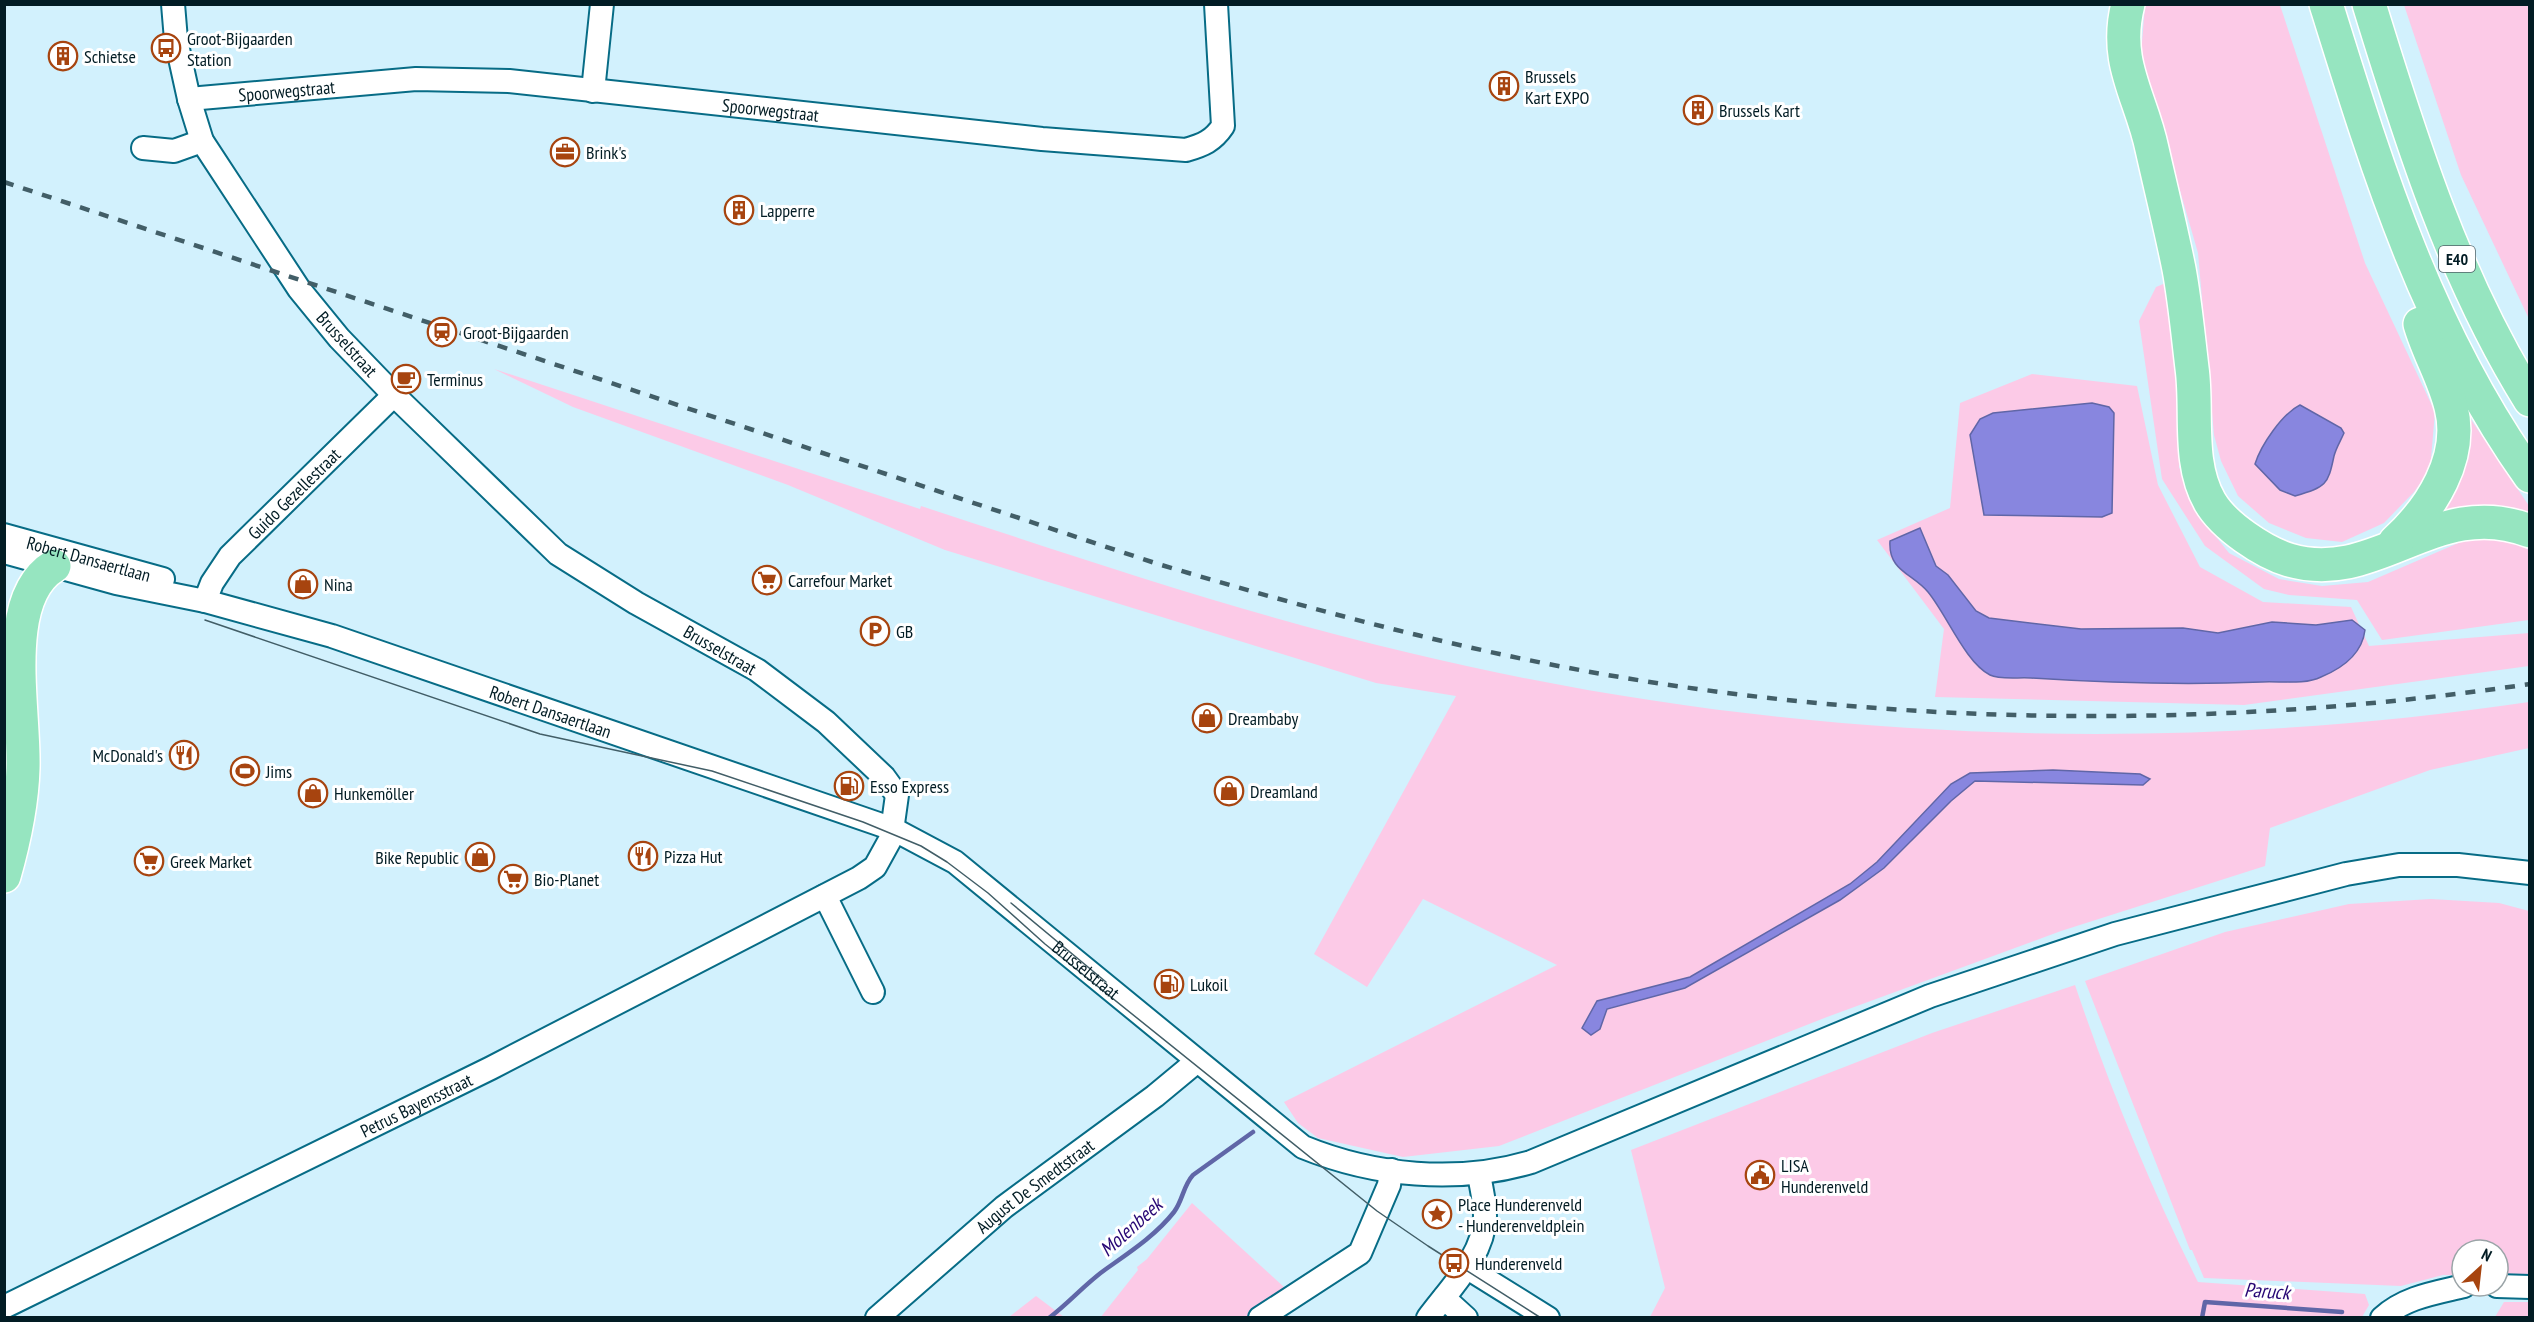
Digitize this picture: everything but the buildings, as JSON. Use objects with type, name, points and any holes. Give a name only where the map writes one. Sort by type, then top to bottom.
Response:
[{"type":"highway","points":[[2128,4],[2122,24],[2124,52],[2134,100],[2151,146],[2179,270],[2193,373],[2196,461],[2210,502],[2245,538],[2269,553],[2292,561],[2320,565],[2353,562],[2443,526],[2466,521],[2509,524],[2529,531]]},
{"type":"highway","name":"E40","points":[[2326,4],[2382,183],[2444,334],[2486,409],[2529,476]]},
{"type":"highway","name":"E40","points":[[2369,4],[2402,111],[2452,248],[2490,329],[2529,400]]},
{"type":"highway","points":[[2386,549],[2414,524],[2435,494],[2447,468],[2453,441],[2452,407],[2420,326],[2411,257]]},
{"type":"highway","points":[[4,876],[18,820],[23,769],[17,661],[19,618],[30,589],[45,571],[54,566]]},
{"type":"highway","points":[[4,587],[9,636],[17,661]]},
{"type":"street","name":"Brusselstraat","points":[[173,4],[176,40],[189,99],[202,141],[299,289],[339,338],[394,395],[558,554],[636,603],[757,670],[826,722],[884,777],[897,795],[893,829],[955,862],[1196,1062],[1303,1147],[1345,1161],[1391,1170],[1457,1175],[1479,1174],[1531,1162],[1930,996],[2115,934],[2346,874],[2399,866],[2458,865],[2529,873]]},
{"type":"street","points":[[593,91],[603,4]]},
{"type":"street","name":"Spoorwegstraat","points":[[189,99],[417,79],[509,81],[1041,139],[1186,150],[1204,145],[1215,137],[1222,126],[1216,4]]},
{"type":"street","points":[[143,148],[174,151],[202,141]]},
{"type":"street","name":"Guido Gezellestraat","points":[[206,601],[212,583],[230,556],[394,395]]},
{"type":"street","name":"Robert Dansaertlaan","points":[[4,535],[188,586],[206,601]]},
{"type":"street","name":"Robert Dansaertlaan","points":[[4,552],[116,583],[206,601],[332,636],[893,829]]},
{"type":"street","name":"Petrus Bayensstraat","points":[[4,1306],[484,1071],[825,896],[875,867],[885,851],[893,829]]},
{"type":"street","points":[[825,896],[873,993]]},
{"type":"street","name":"August De Smedtstraat","points":[[877,1317],[1004,1207],[1155,1096],[1196,1062]]},
{"type":"street","points":[[1260,1317],[1360,1253],[1389,1185],[1391,1170]]},
{"type":"street","points":[[1428,1317],[1475,1253],[1485,1216],[1479,1174]]},
{"type":"street","points":[[1466,1267],[1548,1317]]},
{"type":"street","points":[[2510,1286],[2529,1287]]},
{"type":"street","points":[[2382,1317],[2394,1307],[2423,1295],[2450,1289]]},
{"type":"street","points":[[1444,1298],[1466,1317]]},
{"type":"shaded area","points":[[2145,5],[2280,5],[2365,263],[2435,412],[2430,470],[2414,492],[2384,523],[2342,542],[2306,538],[2269,523],[2238,496],[2221,461],[2214,435],[2198,253],[2141,55]]},
{"type":"shaded area","points":[[2404,5],[2529,5],[2529,319],[2461,175]]},
{"type":"shaded area","points":[[2168,282],[2181,399],[2179,467],[2201,518],[2229,553],[2279,579],[2322,586],[2368,582],[2463,541],[2490,539],[2518,544],[2529,550],[2529,620],[2382,640],[2357,600],[2289,595],[2264,589],[2205,546],[2162,479],[2139,321],[2156,287]]},
{"type":"shaded area","points":[[494,369],[920,509],[921,506],[1103,566],[1225,603],[1348,638],[1547,683],[1686,706],[1826,722],[1967,731],[2108,734],[2249,730],[2390,719],[2529,702],[2529,748],[2430,770],[2270,828],[2265,866],[2061,931],[1827,1017],[1499,1146],[1403,1157],[1318,1138],[1298,1123],[1284,1102],[1557,965],[1423,899],[1367,987],[1314,954],[1456,696],[1376,683],[945,550],[788,485],[573,407]]},
{"type":"shaded area","points":[[2032,374],[2137,386],[2158,485],[2200,567],[2263,602],[2351,607],[2369,646],[2529,633],[2529,666],[2244,705],[1935,697],[1944,629],[1877,540],[1950,508],[1960,403]]},
{"type":"shaded area","points":[[2092,403],[2109,407],[2114,413],[2112,513],[2102,517],[1984,515],[1970,435],[1980,419],[1993,413]]},
{"type":"shaded area","points":[[2300,405],[2341,428],[2344,433],[2324,484],[2295,496],[2280,490],[2255,464],[2273,431],[2286,415]]},
{"type":"shaded area","points":[[2466,412],[2529,506],[2529,522],[2430,524]]},
{"type":"shaded area","points":[[1920,528],[1936,566],[1948,575],[1976,611],[1989,618],[2081,629],[2183,628],[2218,633],[2272,622],[2316,625],[2352,620],[2365,630],[2363,639],[2356,653],[2344,665],[2321,677],[2300,682],[2146,683],[1994,677],[1972,660],[1928,592],[1902,571],[1893,559],[1890,541]]},
{"type":"shaded area","points":[[2053,770],[2140,774],[2150,779],[2143,785],[1975,781],[1951,801],[1884,868],[1840,900],[1685,988],[1607,1009],[1600,1029],[1591,1035],[1582,1028],[1597,1001],[1690,977],[1850,884],[1877,862],[1951,784],[1970,773]]},
{"type":"shaded area","points":[[2431,899],[2499,903],[2529,911],[2529,1274],[2510,1274],[2510,1238],[2450,1238],[2450,1275],[2401,1286],[2204,1278],[2190,1250],[2085,981],[2225,932],[2349,904]]},
{"type":"shaded area","points":[[2075,985],[2131,1135],[2198,1282],[2365,1294],[2369,1305],[2362,1317],[1650,1317],[1665,1288],[1631,1150],[1932,1033]]},
{"type":"shaded area","points":[[1192,1203],[1284,1287],[1246,1317],[1100,1318],[1138,1270],[1137,1267],[1147,1259]]},
{"type":"shaded area","points":[[1036,1296],[1064,1317],[1009,1317]]},
{"type":"shaded area","points":[[2504,1302],[2529,1302],[2529,1317],[2495,1317]]},
{"type":"waterway","name":"Molenbeek","points":[[1049,1318],[1159,1228],[1174,1212],[1193,1175],[1253,1132]]},
{"type":"waterway","name":"Paruck","points":[[2202,1318],[2205,1302],[2342,1312]]},
{"type":"tram line","points":[[205,620],[540,734],[712,771],[863,822],[921,846],[947,862],[988,893],[1045,944],[1377,1211],[1541,1318]]},
{"type":"tram line","points":[[1011,903],[1106,982]]},
{"type":"railway","points":[[4,182],[1158,564],[1350,618],[1543,663],[1665,684],[1788,700],[1911,710],[2035,716],[2160,715],[2284,710],[2407,700],[2530,684]]},
{"type":"place","name":"Groot-Bijgaarden Station","points":[[166,48]]},
{"type":"place","name":"Schietse","points":[[63,56]]},
{"type":"place","name":"Brussels Kart EXPO","points":[[1504,86]]},
{"type":"place","name":"Brussels Kart","points":[[1698,110]]},
{"type":"place","name":"Brink's","points":[[565,152]]},
{"type":"place","name":"Lapperre","points":[[739,210]]},
{"type":"place","name":"Groot-Bijgaarden","points":[[442,332]]},
{"type":"place","name":"Terminus","points":[[406,379]]},
{"type":"place","name":"Carrefour Market","points":[[767,580]]},
{"type":"place","name":"Nina","points":[[303,584]]},
{"type":"place","name":"GB","points":[[875,631]]},
{"type":"place","name":"Dreambaby","points":[[1207,718]]},
{"type":"place","name":"McDonald's","points":[[184,755]]},
{"type":"place","name":"Jims","points":[[245,771]]},
{"type":"place","name":"Esso Express","points":[[849,786]]},
{"type":"place","name":"Dreamland","points":[[1229,791]]},
{"type":"place","name":"Hunkemöller","points":[[313,793]]},
{"type":"place","name":"Pizza Hut","points":[[643,856]]},
{"type":"place","name":"Bike Republic","points":[[480,857]]},
{"type":"place","name":"Greek Market","points":[[149,861]]},
{"type":"place","name":"Bio-Planet","points":[[513,879]]},
{"type":"place","name":"Lukoil","points":[[1169,984]]},
{"type":"place","name":"LISA Hunderenveld","points":[[1760,1175]]},
{"type":"place","name":"Place Hunderenveld - Hunderenveldplein","points":[[1437,1214]]},
{"type":"place","name":"Hunderenveld","points":[[1454,1263]]}]
